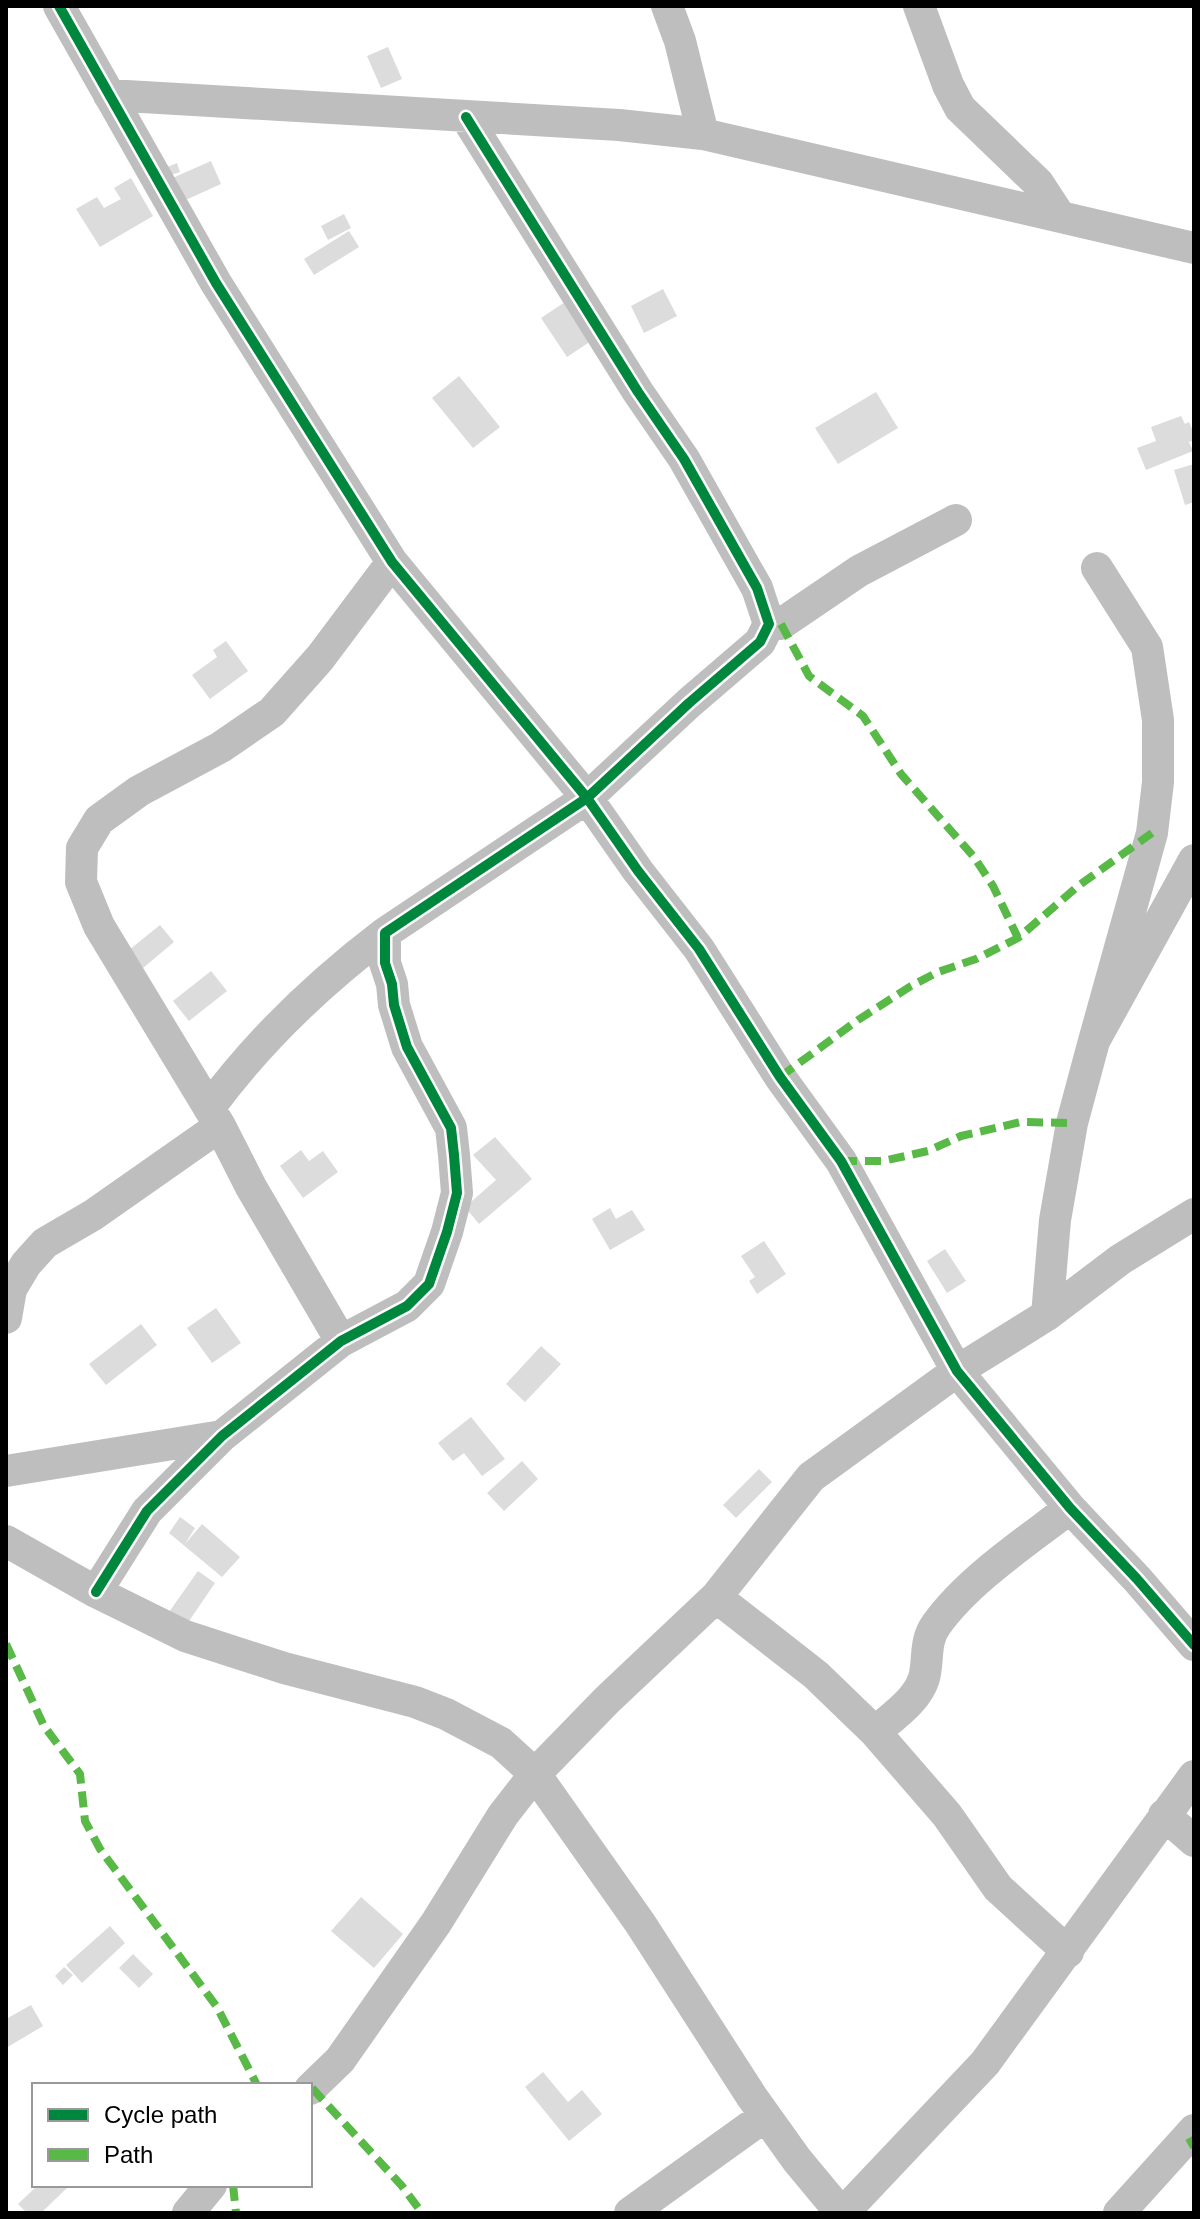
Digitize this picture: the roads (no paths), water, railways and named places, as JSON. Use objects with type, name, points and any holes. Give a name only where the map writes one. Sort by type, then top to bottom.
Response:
[{"type":"street","points":[[59,6],[216,283],[392,562],[587,798],[638,871],[699,949],[780,1077],[841,1161],[957,1371],[1070,1508],[1194,1645]]},
{"type":"street","points":[[667,6],[680,41],[703,134]]},
{"type":"street","points":[[919,6],[948,85],[960,108],[1038,183],[1059,215]]},
{"type":"street","points":[[109,95],[619,125],[703,134],[1194,248]]},
{"type":"street","points":[[6,1318],[11,1289],[26,1264],[45,1243],[93,1215],[214,1117],[263,1040],[339,968],[385,933],[587,798],[760,642],[769,624],[757,588],[684,459],[629,378],[466,117]]},
{"type":"street","points":[[769,624],[781,624],[859,571],[956,520]]},
{"type":"street","points":[[341,1341],[214,1117],[99,926],[81,882],[82,848],[99,820],[139,791],[221,747],[272,712],[320,658],[392,562]]},
{"type":"street","points":[[1047,1315],[1055,1220],[1072,1123],[1152,833],[1158,782],[1158,720],[1147,647],[1097,568]]},
{"type":"street","points":[[1094,1041],[1194,860]]},
{"type":"street","points":[[96,1592],[147,1511],[222,1436],[341,1341],[407,1306],[429,1284],[457,1193],[451,1128],[407,1047],[385,963],[385,933]]},
{"type":"street","points":[[312,2087],[340,2060],[436,1923],[503,1815],[535,1774],[607,1700],[716,1597],[811,1477],[957,1371],[1047,1315],[1121,1259],[1194,1214]]},
{"type":"street","points":[[6,1471],[222,1436]]},
{"type":"street","points":[[875,1732],[914,1696],[923,1682],[929,1637],[946,1613],[1002,1561],[1070,1508]]},
{"type":"street","points":[[6,1541],[96,1592],[185,1636],[284,1668],[415,1702],[446,1714],[501,1743],[535,1774],[640,1923],[765,2116],[842,2213],[985,2063],[1194,1776]]},
{"type":"street","points":[[716,1597],[816,1675],[875,1732],[947,1815],[998,1888],[1068,1952]]},
{"type":"street","points":[[1164,1815],[1194,1841]]},
{"type":"street","points":[[630,2213],[765,2116]]},
{"type":"street","points":[[1119,2213],[1194,2130]]},
{"type":"street","points":[[188,2213],[209,2187]]}]
